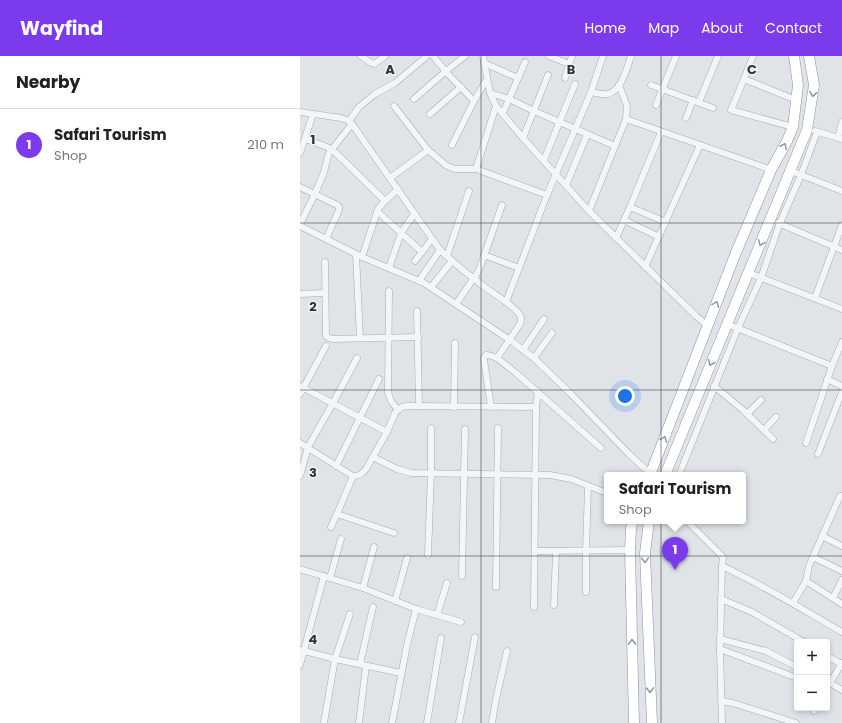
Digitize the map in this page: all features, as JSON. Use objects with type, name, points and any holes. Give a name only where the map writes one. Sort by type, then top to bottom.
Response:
[{"type":"highway","points":[[652,472],[735,255],[771,170],[793,127],[798,85],[794,56]]},
{"type":"highway","points":[[666,472],[749,273],[775,222],[791,171],[812,131],[814,85],[809,56]]},
{"type":"highway","points":[[633,524],[630,550],[634,723]]},
{"type":"highway","points":[[649,524],[645,554],[652,723]]},
{"type":"street","points":[[362,56],[374,64],[385,56]]},
{"type":"street","points":[[427,56],[395,83],[376,94],[359,107],[350,123],[329,153],[324,172],[300,225],[359,256],[431,287],[510,340],[534,358],[570,393],[628,454],[649,472]]},
{"type":"street","points":[[434,56],[474,101]]},
{"type":"street","points":[[414,99],[465,56]]},
{"type":"street","points":[[483,56],[490,92],[496,106],[589,211],[645,267],[708,326]]},
{"type":"street","points":[[549,56],[569,64]]},
{"type":"street","points":[[565,78],[572,56]]},
{"type":"street","points":[[506,302],[547,195],[591,92],[603,56]]},
{"type":"street","points":[[591,92],[607,94],[613,91],[622,80],[632,56]]},
{"type":"street","points":[[656,105],[676,56]]},
{"type":"street","points":[[686,118],[718,56]]},
{"type":"street","points":[[753,56],[732,110],[793,127]]},
{"type":"street","points":[[503,113],[525,62]]},
{"type":"street","points":[[484,63],[518,78]]},
{"type":"street","points":[[523,138],[548,75]]},
{"type":"street","points":[[452,145],[487,79]]},
{"type":"street","points":[[744,79],[796,100]]},
{"type":"street","points":[[544,160],[576,84]]},
{"type":"street","points":[[651,84],[713,108]]},
{"type":"street","points":[[589,211],[626,119],[627,106],[619,85]]},
{"type":"street","points":[[430,114],[461,87]]},
{"type":"street","points":[[490,92],[615,146]]},
{"type":"street","points":[[394,106],[428,150],[447,166],[455,169],[476,170],[547,195]]},
{"type":"street","points":[[476,170],[496,106]]},
{"type":"street","points":[[300,112],[341,118],[350,123],[440,250],[518,312],[521,316],[520,324],[497,358]]},
{"type":"street","points":[[300,153],[306,139],[313,114]]},
{"type":"street","points":[[626,119],[771,170]]},
{"type":"street","points":[[680,472],[738,328],[761,278],[775,222],[801,175],[812,131],[840,139],[842,122]]},
{"type":"street","points":[[616,238],[661,132]]},
{"type":"street","points":[[566,185],[587,135]]},
{"type":"street","points":[[306,139],[332,150],[385,200]]},
{"type":"street","points":[[645,267],[700,145]]},
{"type":"street","points":[[390,178],[428,150]]},
{"type":"street","points":[[791,171],[842,191]]},
{"type":"street","points":[[300,188],[339,207],[326,239]]},
{"type":"street","points":[[360,338],[359,256],[377,211],[385,200],[398,189]]},
{"type":"street","points":[[447,256],[469,191]]},
{"type":"street","points":[[456,304],[479,270],[502,205]]},
{"type":"street","points":[[630,207],[666,222]]},
{"type":"street","points":[[377,211],[422,252]]},
{"type":"street","points":[[389,268],[401,233],[414,214]]},
{"type":"street","points":[[624,220],[659,237]]},
{"type":"street","points":[[775,222],[842,250]]},
{"type":"street","points":[[816,298],[842,225]]},
{"type":"street","points":[[415,261],[432,239]]},
{"type":"street","points":[[419,281],[440,250]]},
{"type":"street","points":[[484,255],[520,268]]},
{"type":"street","points":[[431,287],[452,261]]},
{"type":"street","points":[[325,262],[326,336],[334,339],[418,337]]},
{"type":"street","points":[[749,273],[842,309]]},
{"type":"street","points":[[389,291],[388,392],[391,401],[398,410]]},
{"type":"street","points":[[300,294],[325,293]]},
{"type":"street","points":[[417,311],[419,406]]},
{"type":"street","points":[[523,350],[544,319]]},
{"type":"street","points":[[728,324],[832,366]]},
{"type":"street","points":[[534,358],[552,333]]},
{"type":"street","points":[[806,443],[827,379],[842,342]]},
{"type":"street","points":[[454,407],[455,343]]},
{"type":"street","points":[[300,394],[302,387],[326,346]]},
{"type":"street","points":[[491,407],[484,358],[486,355],[497,358],[516,373],[601,448]]},
{"type":"street","points":[[300,476],[308,447],[356,358]]},
{"type":"street","points":[[336,466],[379,379]]},
{"type":"street","points":[[827,379],[842,386]]},
{"type":"street","points":[[714,386],[747,414],[773,439]]},
{"type":"street","points":[[302,387],[387,432]]},
{"type":"street","points":[[534,607],[536,407],[538,391]]},
{"type":"street","points":[[818,454],[842,392]]},
{"type":"street","points":[[747,414],[761,400]]},
{"type":"street","points":[[300,443],[353,476],[358,476],[363,474],[387,432],[395,413],[402,407],[536,407]]},
{"type":"street","points":[[764,430],[776,417]]},
{"type":"street","points":[[428,555],[431,428]]},
{"type":"street","points":[[496,587],[498,428]]},
{"type":"street","points":[[462,576],[465,429]]},
{"type":"street","points":[[373,457],[403,471],[411,473],[535,474],[559,476],[604,492]]},
{"type":"street","points":[[331,527],[353,476]]},
{"type":"street","points":[[586,592],[588,486]]},
{"type":"street","points":[[794,603],[806,581],[809,566],[840,496],[842,496]]},
{"type":"street","points":[[337,514],[394,533]]},
{"type":"street","points":[[690,524],[723,557],[720,639],[722,723]]},
{"type":"street","points":[[822,536],[842,546]]},
{"type":"street","points":[[300,664],[302,650],[341,539]]},
{"type":"street","points":[[363,588],[374,547]]},
{"type":"street","points":[[535,552],[630,550]]},
{"type":"street","points":[[554,605],[556,552]]},
{"type":"street","points":[[813,557],[842,571]]},
{"type":"street","points":[[395,601],[407,558]]},
{"type":"street","points":[[722,566],[794,603],[842,632]]},
{"type":"street","points":[[300,569],[363,588],[416,609],[461,622]]},
{"type":"street","points":[[833,598],[842,580]]},
{"type":"street","points":[[806,581],[842,604]]},
{"type":"street","points":[[438,615],[447,583]]},
{"type":"street","points":[[721,599],[752,612],[799,639]]},
{"type":"street","points":[[359,723],[363,665],[373,607]]},
{"type":"street","points":[[392,723],[401,673],[416,609]]},
{"type":"street","points":[[324,723],[335,659],[350,614]]},
{"type":"street","points":[[459,723],[475,637]]},
{"type":"street","points":[[427,723],[441,638]]},
{"type":"street","points":[[720,639],[766,651],[794,665]]},
{"type":"street","points":[[720,649],[794,677]]},
{"type":"street","points":[[302,650],[335,659],[401,673]]},
{"type":"street","points":[[492,723],[507,651]]},
{"type":"street","points":[[830,658],[842,664],[830,680]]},
{"type":"street","points":[[830,684],[842,690]]},
{"type":"street","points":[[721,701],[733,703],[796,723]]},
{"type":"place","name":"Safari Tourism","points":[[675,570]]}]
